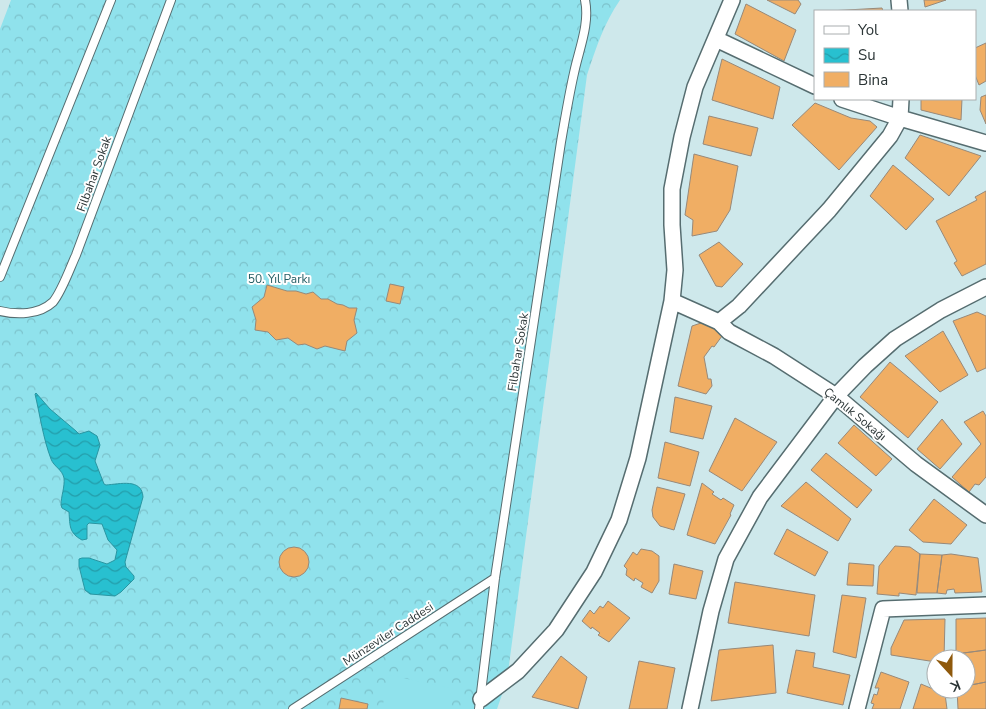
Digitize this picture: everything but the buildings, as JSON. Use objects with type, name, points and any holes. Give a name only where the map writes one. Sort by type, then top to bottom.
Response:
[{"type":"street","points":[[480,704],[518,671],[556,630],[594,572],[619,520],[638,458],[672,300],[675,270],[672,189],[682,136],[695,87],[732,0]]},
{"type":"street","points":[[716,39],[814,86]]},
{"type":"street","points":[[845,100],[986,143]]},
{"type":"street","points":[[719,322],[740,306],[829,210],[890,136],[900,118],[901,100]]},
{"type":"street","points":[[690,709],[711,612],[726,558],[760,497],[836,396],[864,366],[895,339],[941,310],[986,287]]},
{"type":"street","name":"Çamlık Sokağı","points":[[672,300],[719,322],[729,332],[774,356],[836,396],[916,464],[986,514]]},
{"type":"street","points":[[858,709],[883,609],[986,605]]},
{"type":"lane","points":[[0,277],[111,0]]},
{"type":"lane","name":"Filbahar Sokak","points":[[0,313],[28,313],[42,309],[53,301],[61,287],[76,255],[171,0]]},
{"type":"lane","name":"Filbahar Sokak","points":[[480,704],[495,578],[561,142],[574,72],[584,32],[585,0]]},
{"type":"lane","name":"Münzeviler Caddesi","points":[[293,709],[495,578]]},
{"type":"green space","name":"50. Yıl Parkı","points":[[11,0],[620,0],[597,45],[587,75],[507,680],[497,709],[0,709],[0,29]]},
{"type":"green space","points":[[389,675],[454,689],[450,709],[382,709]]},
{"type":"water","points":[[36,393],[50,409],[79,434],[89,431],[97,436],[100,445],[95,461],[104,484],[129,483],[139,487],[142,491],[143,497],[125,562],[134,579],[115,596],[90,594],[85,590],[79,559],[89,558],[107,564],[115,560],[117,550],[108,540],[102,524],[89,523],[87,525],[87,539],[82,540],[72,532],[69,512],[62,508],[61,505],[64,478],[62,472],[52,462],[48,451]]}]
